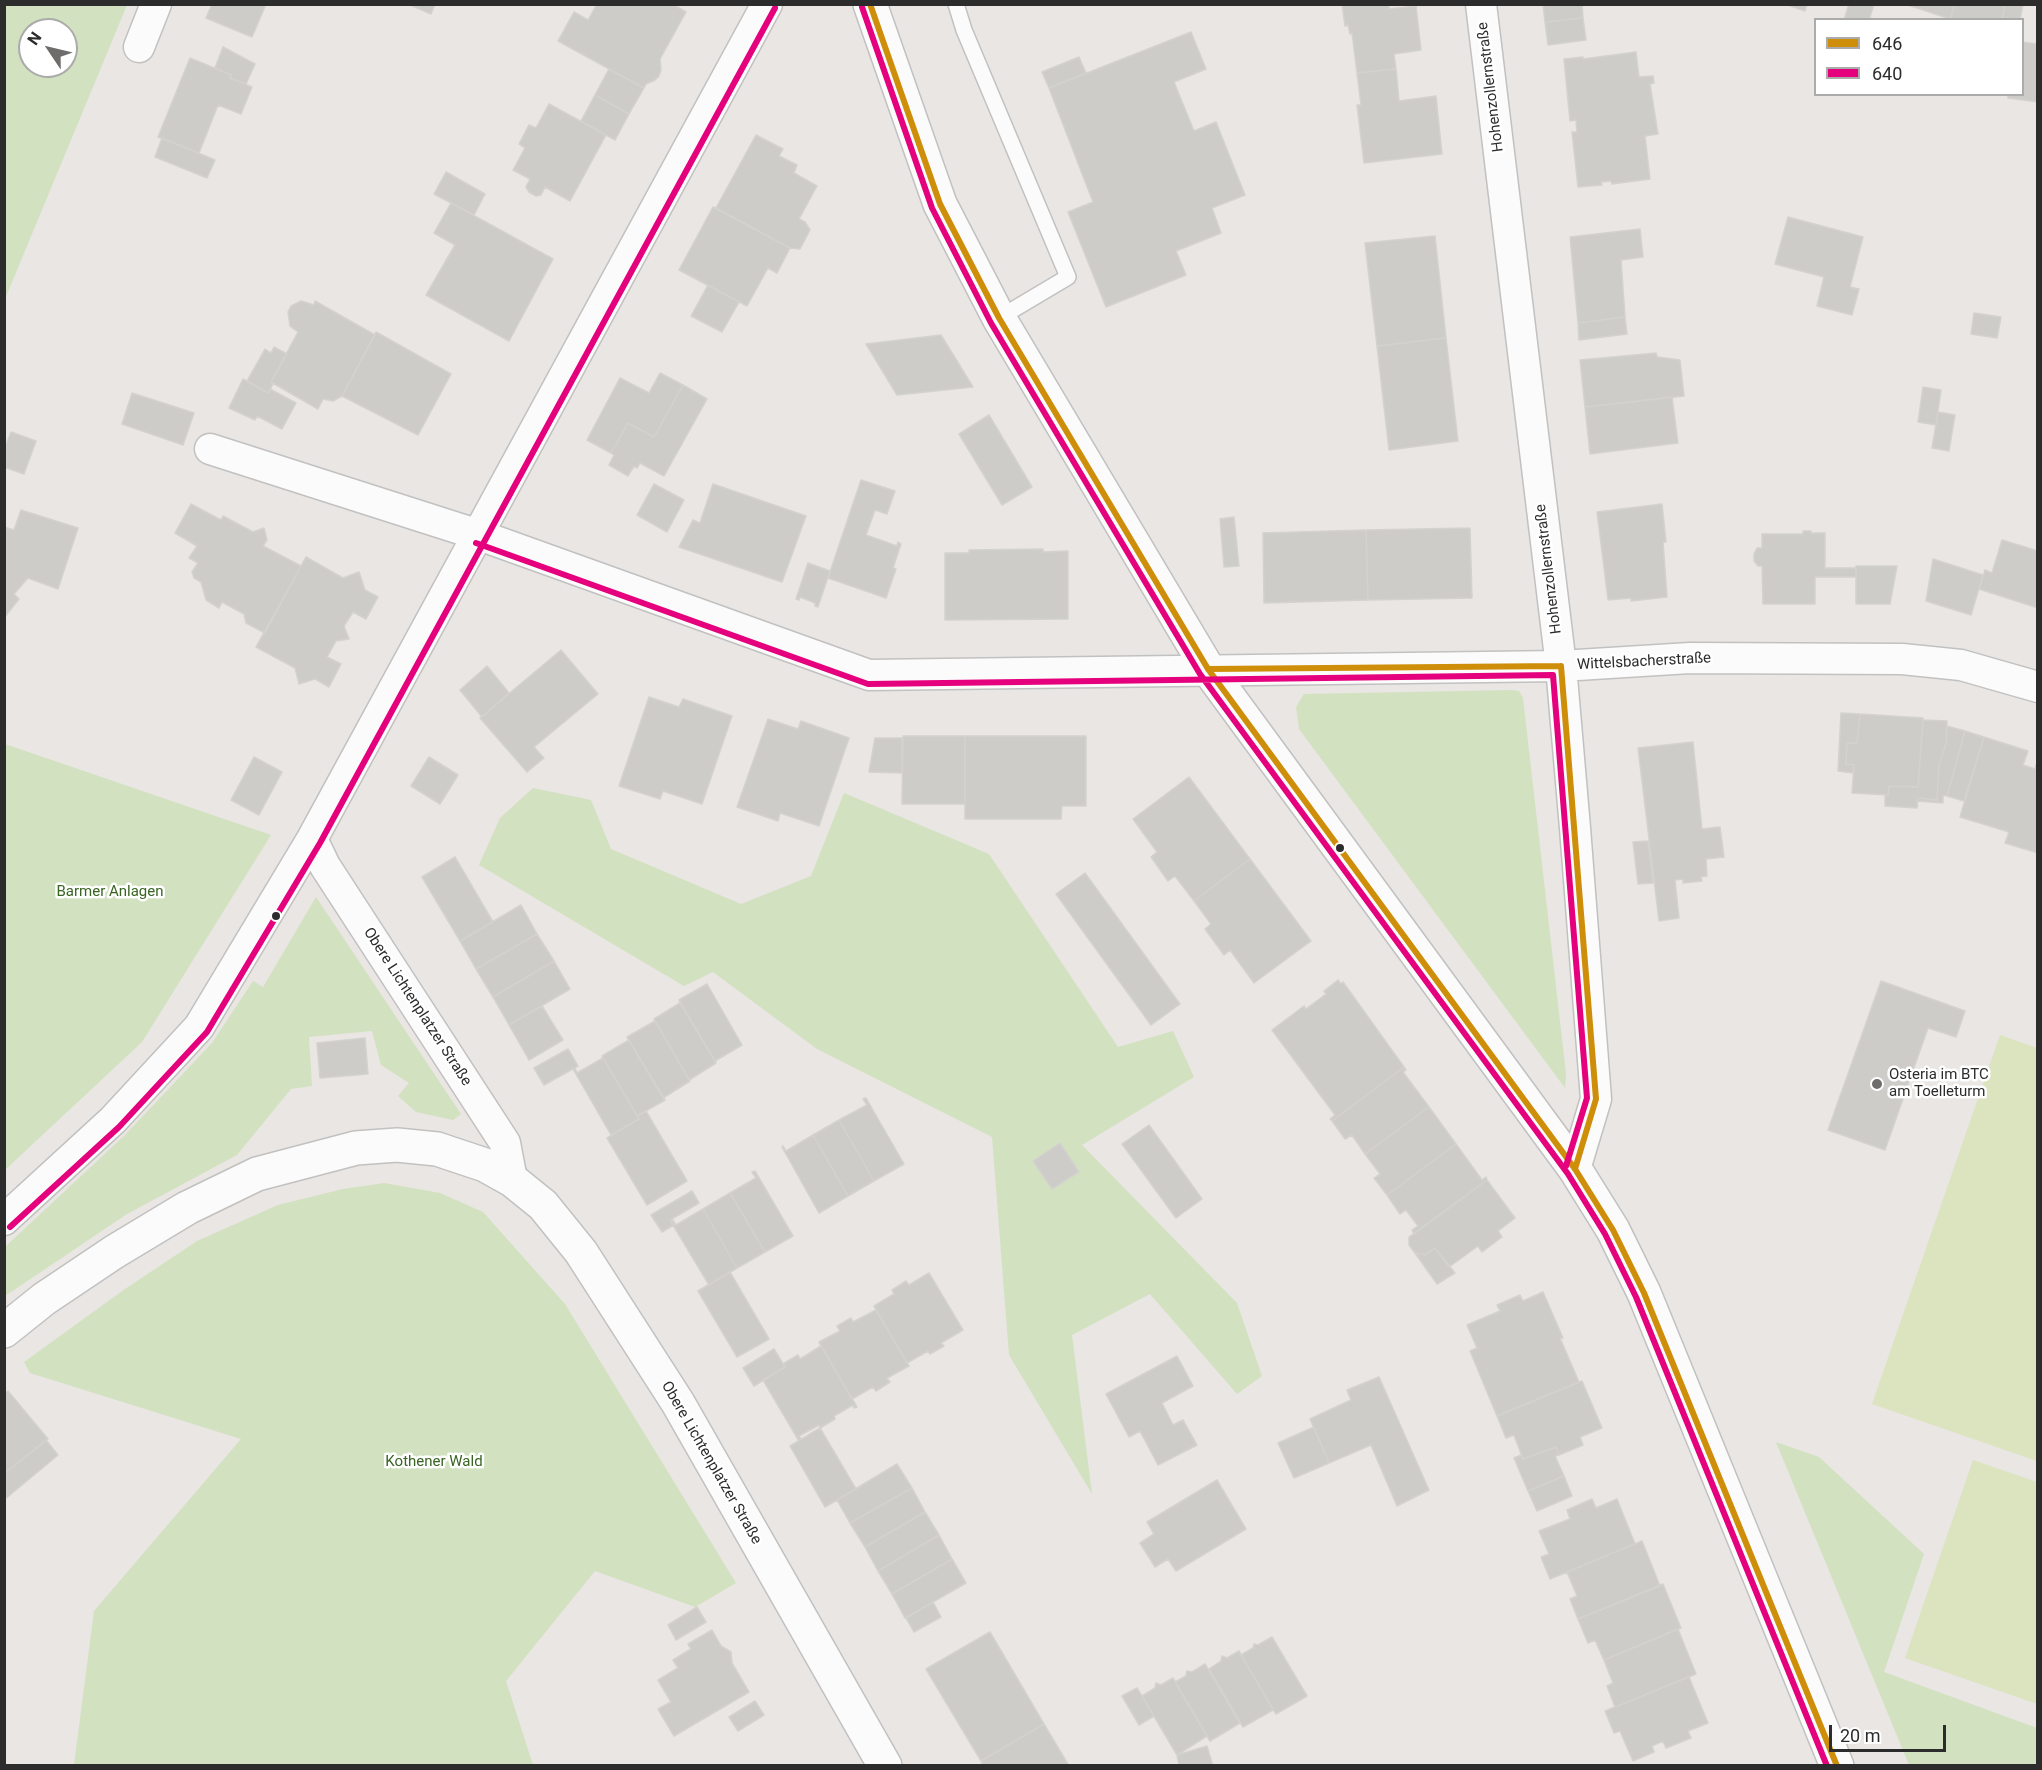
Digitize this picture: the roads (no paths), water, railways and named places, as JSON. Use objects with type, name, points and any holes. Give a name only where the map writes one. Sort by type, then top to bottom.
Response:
[{"type":"street","points":[[139,47],[156,4]]},
{"type":"street","points":[[4,1220],[114,1120],[199,1027],[312,839],[767,4]]},
{"type":"street","points":[[870,4],[940,204],[999,318],[1208,669],[1575,1169],[1613,1230],[1644,1293],[1837,1766]]},
{"type":"street","name":"Hohenzollernstraße","points":[[1482,4],[1561,666],[1596,1099],[1575,1169]]},
{"type":"street","name":"Wittelsbacherstraße","points":[[210,449],[479,535],[869,675],[1561,666],[1690,658],[1902,659],[1961,665],[2037,687]]},
{"type":"street","name":"Obere Lichtenplatzer Straße","points":[[312,839],[325,866],[505,1143],[512,1180]]},
{"type":"street","name":"Obere Lichtenplatzer Straße","points":[[4,1331],[44,1299],[114,1252],[187,1208],[257,1174],[356,1148],[397,1145],[437,1149],[485,1165],[512,1180],[543,1206],[581,1252],[678,1403],[885,1766]]},
{"type":"lane","points":[[956,4],[964,30],[1068,277],[999,318]]},
{"type":"place","name":"Osteria im BTC am Toelleturm","points":[[1877,1084]]},
{"type":"park label","name":"Barmer Anlagen","points":[[110,892]]},
{"type":"park label","name":"Kothener Wald","points":[[434,1462]]}]
